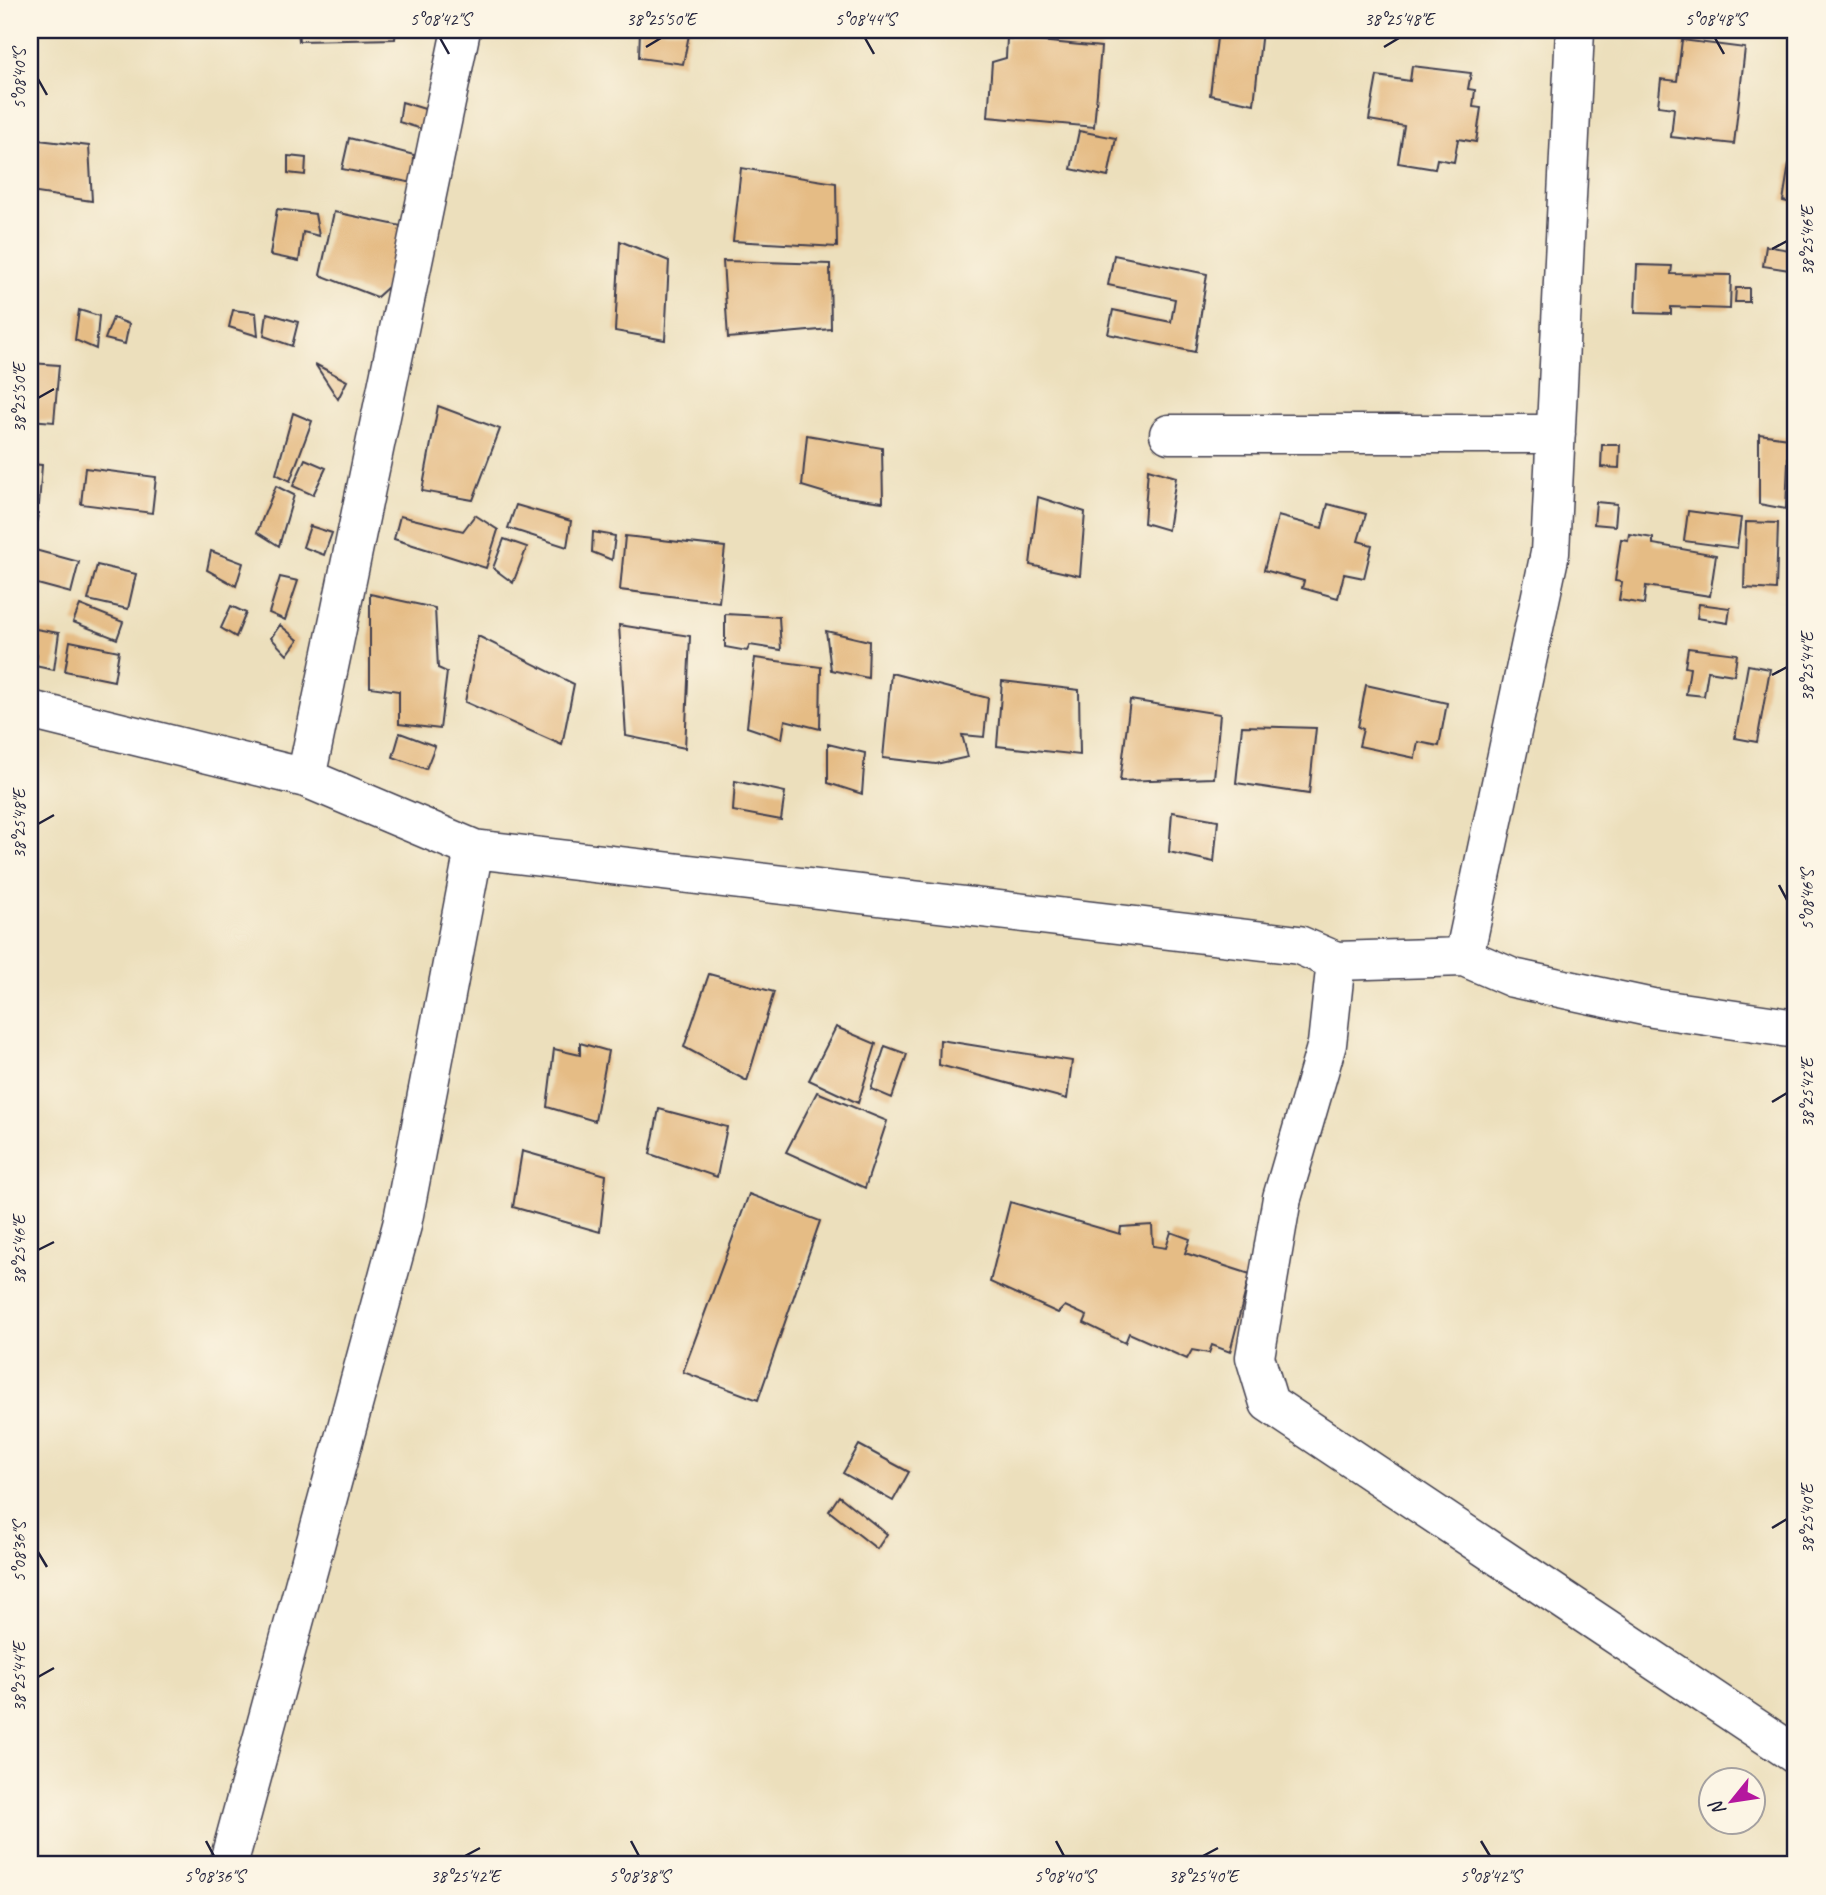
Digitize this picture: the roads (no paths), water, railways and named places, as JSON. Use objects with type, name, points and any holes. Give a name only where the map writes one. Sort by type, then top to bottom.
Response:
[{"type":"street","points":[[306,778],[461,30]]},
{"type":"street","points":[[1464,957],[1550,553],[1575,30]]},
{"type":"street","points":[[1169,434],[1556,434]]},
{"type":"street","points":[[30,710],[306,778],[474,849],[1298,945],[1336,961],[1464,957],[1513,978],[1653,1008],[1796,1030]]},
{"type":"street","points":[[228,1865],[402,1225],[474,849]]},
{"type":"street","points":[[1336,961],[1327,1044],[1282,1198],[1255,1357],[1269,1403],[1796,1755]]}]
